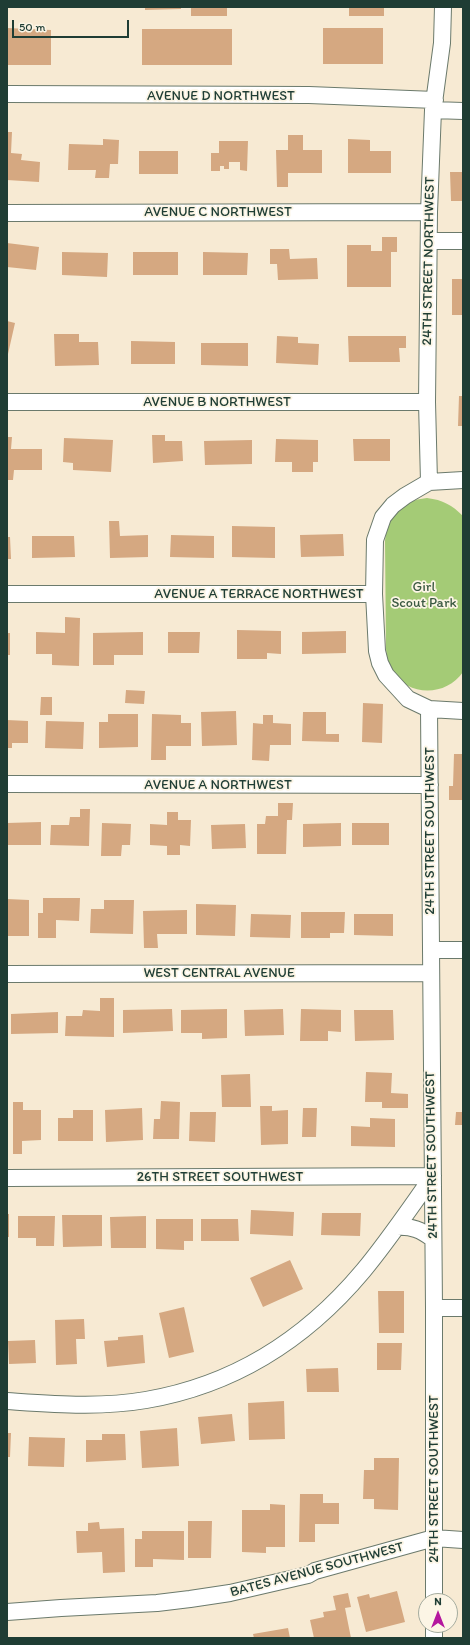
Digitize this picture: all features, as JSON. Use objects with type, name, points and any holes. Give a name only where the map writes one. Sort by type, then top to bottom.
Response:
[{"type":"street","name":"24TH STREET NORTHWEST","points":[[429,482],[427,402],[430,241],[429,212],[434,105],[442,43],[443,7]]},
{"type":"street","name":"AVENUE D NORTHWEST","points":[[7,94],[309,96],[434,105],[463,111]]},
{"type":"street","name":"AVENUE C NORTHWEST","points":[[7,212],[429,212]]},
{"type":"street","points":[[430,241],[463,241]]},
{"type":"street","name":"AVENUE B NORTHWEST","points":[[7,402],[427,402]]},
{"type":"street","points":[[429,482],[463,480]]},
{"type":"street","name":"AVENUE A TERRACE NORTHWEST","points":[[7,594],[374,594],[375,540],[383,517],[405,496],[429,482]]},
{"type":"street","points":[[374,594],[378,651],[380,663],[386,675],[408,699],[429,709],[463,711]]},
{"type":"street","name":"24TH STREET SOUTHWEST","points":[[429,709],[434,1308],[434,1593]]},
{"type":"street","name":"AVENUE A NORTHWEST","points":[[7,784],[430,785]]},
{"type":"street","points":[[431,950],[463,950]]},
{"type":"street","name":"WEST CENTRAL AVENUE","points":[[7,974],[431,973]]},
{"type":"street","points":[[7,1401],[84,1404],[145,1400],[194,1389],[230,1375],[279,1348],[301,1332],[342,1295],[363,1271],[397,1227],[433,1176]]},
{"type":"street","name":"26TH STREET SOUTHWEST","points":[[7,1178],[433,1176]]},
{"type":"street","points":[[397,1227],[421,1230],[433,1239]]},
{"type":"street","points":[[434,1308],[463,1308]]},
{"type":"street","name":"BATES AVENUE SOUTHWEST","points":[[7,1612],[157,1603],[230,1593],[308,1575],[315,1571],[434,1538],[463,1540]]},
{"type":"green space","name":"Girl Scout Park","points":[[427,498],[438,500],[447,504],[463,516],[463,672],[456,680],[447,686],[427,690],[417,689],[407,685],[399,679],[391,668],[388,660],[386,649],[385,541],[389,523],[397,510],[409,502]]},
{"type":"building","points":[[145,7],[181,7],[181,9],[145,10]]},
{"type":"building","points":[[191,7],[227,7],[227,16],[191,16]]},
{"type":"building","points":[[349,7],[384,7],[384,16],[349,16]]},
{"type":"building","points":[[7,28],[51,30],[51,65],[7,65]]},
{"type":"building","points":[[323,28],[383,28],[383,64],[323,64]]},
{"type":"building","points":[[142,29],[232,29],[232,65],[142,65]]},
{"type":"building","points":[[7,132],[12,132],[11,153],[22,154],[21,160],[40,162],[39,182],[7,180]]},
{"type":"building","points":[[288,135],[303,135],[303,150],[322,150],[322,173],[288,173],[288,187],[277,187],[276,150],[288,150]]},
{"type":"building","points":[[103,139],[119,140],[118,164],[110,164],[109,178],[95,178],[96,170],[68,170],[69,144],[103,145]]},
{"type":"building","points":[[348,139],[370,140],[370,151],[391,151],[391,173],[348,173]]},
{"type":"building","points":[[219,141],[248,141],[247,171],[240,170],[240,162],[229,162],[229,169],[224,169],[224,166],[220,166],[220,171],[211,171],[211,153],[219,153]]},
{"type":"building","points":[[139,151],[178,151],[178,174],[139,174]]},
{"type":"building","points":[[450,172],[463,172],[463,201],[451,201]]},
{"type":"building","points":[[382,237],[397,237],[397,252],[391,252],[391,287],[347,287],[347,245],[371,245],[371,251],[382,251]]},
{"type":"building","points":[[7,243],[39,247],[36,270],[7,267]]},
{"type":"building","points":[[270,249],[289,249],[290,259],[317,258],[318,279],[278,280],[277,264],[270,264]]},
{"type":"building","points":[[62,252],[108,253],[107,277],[62,275]]},
{"type":"building","points":[[133,252],[178,252],[178,275],[133,275]]},
{"type":"building","points":[[203,252],[248,253],[247,275],[203,275]]},
{"type":"building","points":[[452,279],[463,279],[463,315],[452,315]]},
{"type":"building","points":[[7,321],[15,323],[8,354],[7,354]]},
{"type":"building","points":[[54,334],[79,334],[79,342],[98,342],[99,365],[55,366]]},
{"type":"building","points":[[277,336],[298,337],[298,343],[319,344],[318,365],[276,363]]},
{"type":"building","points":[[348,336],[406,336],[406,348],[399,348],[400,362],[349,362]]},
{"type":"building","points":[[131,341],[175,342],[175,364],[131,364]]},
{"type":"building","points":[[201,343],[248,343],[248,366],[201,365]]},
{"type":"building","points":[[459,396],[463,396],[463,426],[458,426]]},
{"type":"building","points":[[152,435],[165,435],[165,441],[182,441],[183,461],[153,463]]},
{"type":"building","points":[[7,437],[12,437],[11,449],[42,449],[42,470],[14,470],[13,480],[7,480]]},
{"type":"building","points":[[64,438],[113,440],[111,472],[73,470],[73,463],[63,462]]},
{"type":"building","points":[[276,439],[318,440],[318,462],[313,462],[313,472],[292,472],[292,462],[275,462]]},
{"type":"building","points":[[353,439],[390,439],[390,461],[354,461]]},
{"type":"building","points":[[252,440],[252,464],[205,465],[204,441]]},
{"type":"building","points":[[109,521],[119,521],[120,536],[148,535],[148,557],[110,558]]},
{"type":"building","points":[[232,526],[275,527],[275,558],[232,557]]},
{"type":"building","points":[[343,534],[344,556],[301,557],[300,535]]},
{"type":"building","points":[[171,535],[214,536],[214,558],[170,557]]},
{"type":"building","points":[[32,536],[74,536],[75,557],[32,558]]},
{"type":"building","points":[[7,537],[10,537],[11,559],[7,559]]},
{"type":"building","points":[[65,617],[80,618],[79,666],[52,665],[52,654],[36,654],[36,632],[65,633]]},
{"type":"building","points":[[237,630],[281,631],[281,654],[267,653],[267,659],[237,659]]},
{"type":"building","points":[[346,631],[346,653],[302,654],[302,632]]},
{"type":"building","points":[[143,632],[143,655],[114,655],[114,665],[93,665],[93,633]]},
{"type":"building","points":[[168,632],[200,632],[199,653],[168,653]]},
{"type":"building","points":[[7,633],[10,633],[10,655],[7,655]]},
{"type":"building","points":[[126,690],[145,691],[144,704],[125,703]]},
{"type":"building","points":[[41,697],[52,697],[52,715],[40,715]]},
{"type":"building","points":[[363,703],[383,704],[382,743],[362,742]]},
{"type":"building","points":[[236,711],[237,745],[202,746],[201,712]]},
{"type":"building","points":[[303,712],[326,712],[326,734],[339,734],[339,742],[302,741]]},
{"type":"building","points":[[108,714],[138,714],[138,747],[99,748],[99,722],[108,722]]},
{"type":"building","points":[[152,714],[181,715],[181,723],[191,723],[191,746],[166,746],[166,760],[151,760]]},
{"type":"building","points":[[263,715],[273,715],[273,723],[291,724],[291,745],[270,745],[269,761],[252,760],[253,723],[263,724]]},
{"type":"building","points":[[7,720],[28,721],[28,743],[12,743],[12,748],[7,748]]},
{"type":"building","points":[[46,721],[84,722],[83,749],[45,748]]},
{"type":"building","points":[[454,754],[463,754],[463,800],[449,800],[449,786],[453,786]]},
{"type":"building","points":[[278,803],[293,803],[292,820],[287,820],[286,854],[257,854],[257,824],[265,824],[266,816],[278,816]]},
{"type":"building","points":[[80,809],[90,809],[89,846],[50,845],[51,825],[69,825],[70,817],[80,817]]},
{"type":"building","points":[[167,812],[178,812],[178,820],[191,820],[190,846],[180,845],[180,855],[167,855],[167,846],[150,845],[150,824],[167,825]]},
{"type":"building","points":[[41,822],[41,845],[7,845],[7,823]]},
{"type":"building","points":[[102,823],[131,824],[130,845],[122,845],[121,856],[101,856]]},
{"type":"building","points":[[341,823],[341,846],[303,847],[303,824]]},
{"type":"building","points":[[352,823],[389,823],[389,845],[352,845]]},
{"type":"building","points":[[245,824],[246,848],[212,849],[211,825]]},
{"type":"building","points":[[43,898],[80,898],[79,921],[56,920],[56,938],[38,938],[38,913],[43,913]]},
{"type":"building","points":[[7,899],[29,900],[29,936],[7,936]]},
{"type":"building","points":[[104,900],[134,900],[133,934],[90,933],[91,909],[104,909]]},
{"type":"building","points":[[196,904],[236,905],[235,936],[196,935]]},
{"type":"building","points":[[187,910],[187,934],[157,934],[158,948],[144,948],[143,911]]},
{"type":"building","points":[[301,912],[345,912],[344,933],[330,933],[330,938],[301,938]]},
{"type":"building","points":[[251,914],[291,915],[290,938],[250,937]]},
{"type":"building","points":[[354,914],[393,914],[393,936],[354,935]]},
{"type":"building","points":[[100,998],[114,998],[114,1037],[65,1036],[66,1016],[82,1016],[83,1010],[100,1011]]},
{"type":"building","points":[[172,1009],[173,1031],[123,1033],[123,1010]]},
{"type":"building","points":[[227,1009],[227,1038],[202,1039],[202,1033],[181,1033],[181,1010]]},
{"type":"building","points":[[283,1009],[284,1035],[245,1036],[244,1010]]},
{"type":"building","points":[[301,1009],[341,1010],[341,1032],[328,1031],[328,1041],[300,1041]]},
{"type":"building","points":[[354,1010],[393,1010],[394,1040],[355,1041]]},
{"type":"building","points":[[58,1012],[58,1033],[11,1034],[11,1014]]},
{"type":"building","points":[[366,1072],[392,1073],[391,1093],[408,1094],[408,1108],[382,1108],[382,1102],[365,1102]]},
{"type":"building","points":[[250,1074],[251,1107],[222,1107],[221,1075]]},
{"type":"building","points":[[161,1101],[180,1102],[179,1139],[153,1139],[154,1119],[160,1119]]},
{"type":"building","points":[[13,1102],[23,1102],[23,1110],[41,1110],[41,1140],[22,1141],[22,1154],[13,1154]]},
{"type":"building","points":[[260,1106],[272,1106],[272,1111],[288,1110],[288,1144],[261,1145]]},
{"type":"building","points":[[142,1108],[143,1140],[106,1142],[105,1110]]},
{"type":"building","points":[[303,1108],[317,1108],[316,1137],[302,1137]]},
{"type":"building","points":[[73,1110],[93,1110],[93,1141],[58,1141],[58,1118],[73,1118]]},
{"type":"building","points":[[190,1112],[216,1112],[215,1142],[189,1141]]},
{"type":"building","points":[[456,1112],[463,1112],[463,1125],[455,1125]]},
{"type":"building","points":[[370,1118],[395,1119],[395,1147],[351,1146],[351,1126],[370,1127]]},
{"type":"building","points":[[251,1210],[294,1212],[293,1236],[250,1234]]},
{"type":"building","points":[[322,1213],[361,1213],[360,1236],[321,1235]]},
{"type":"building","points":[[7,1214],[9,1214],[9,1237],[7,1237]]},
{"type":"building","points":[[62,1215],[102,1215],[102,1246],[63,1247]]},
{"type":"building","points":[[18,1216],[55,1216],[54,1246],[36,1246],[36,1238],[18,1238]]},
{"type":"building","points":[[146,1216],[146,1248],[111,1248],[110,1217]]},
{"type":"building","points":[[156,1219],[193,1219],[193,1241],[184,1241],[184,1250],[156,1249]]},
{"type":"building","points":[[201,1219],[238,1219],[239,1241],[201,1241]]},
{"type":"building","points":[[290,1260],[303,1289],[263,1307],[250,1278]]},
{"type":"building","points":[[378,1291],[404,1291],[404,1333],[379,1333]]},
{"type":"building","points":[[184,1307],[194,1352],[169,1358],[159,1313]]},
{"type":"building","points":[[84,1319],[85,1339],[76,1339],[77,1364],[56,1365],[55,1320]]},
{"type":"building","points":[[143,1335],[145,1363],[107,1367],[104,1341],[118,1340],[118,1337]]},
{"type":"building","points":[[35,1340],[36,1363],[9,1364],[8,1341]]},
{"type":"building","points":[[377,1343],[402,1343],[401,1370],[377,1370]]},
{"type":"building","points":[[338,1368],[339,1392],[307,1392],[306,1369]]},
{"type":"building","points":[[284,1401],[285,1439],[249,1440],[248,1403]]},
{"type":"building","points":[[232,1414],[235,1441],[201,1444],[198,1417]]},
{"type":"building","points":[[177,1428],[179,1466],[142,1468],[140,1431]]},
{"type":"building","points":[[7,1433],[11,1433],[10,1457],[7,1457]]},
{"type":"building","points":[[102,1434],[125,1434],[126,1460],[86,1462],[86,1440],[102,1440]]},
{"type":"building","points":[[29,1437],[65,1438],[64,1467],[28,1466]]},
{"type":"building","points":[[374,1458],[399,1458],[398,1510],[374,1509],[374,1499],[363,1499],[364,1470],[374,1470]]},
{"type":"building","points":[[300,1494],[323,1494],[323,1503],[339,1503],[339,1524],[315,1524],[315,1542],[299,1542]]},
{"type":"building","points":[[270,1504],[285,1505],[285,1547],[266,1547],[266,1553],[242,1552],[242,1510],[270,1510]]},
{"type":"building","points":[[188,1521],[212,1521],[211,1558],[188,1558]]},
{"type":"building","points":[[99,1522],[100,1529],[124,1528],[125,1572],[103,1573],[102,1552],[77,1553],[76,1531],[88,1531],[88,1523]]},
{"type":"building","points":[[142,1531],[184,1531],[184,1560],[153,1559],[153,1567],[135,1567],[135,1539],[142,1539]]},
{"type":"building","points":[[397,1591],[405,1622],[366,1632],[357,1597],[369,1594],[370,1598]]},
{"type":"building","points":[[348,1593],[351,1607],[345,1608],[351,1638],[314,1638],[310,1620],[324,1617],[323,1612],[336,1610],[333,1596]]},
{"type":"building","points":[[288,1628],[290,1638],[254,1638],[253,1634]]}]
